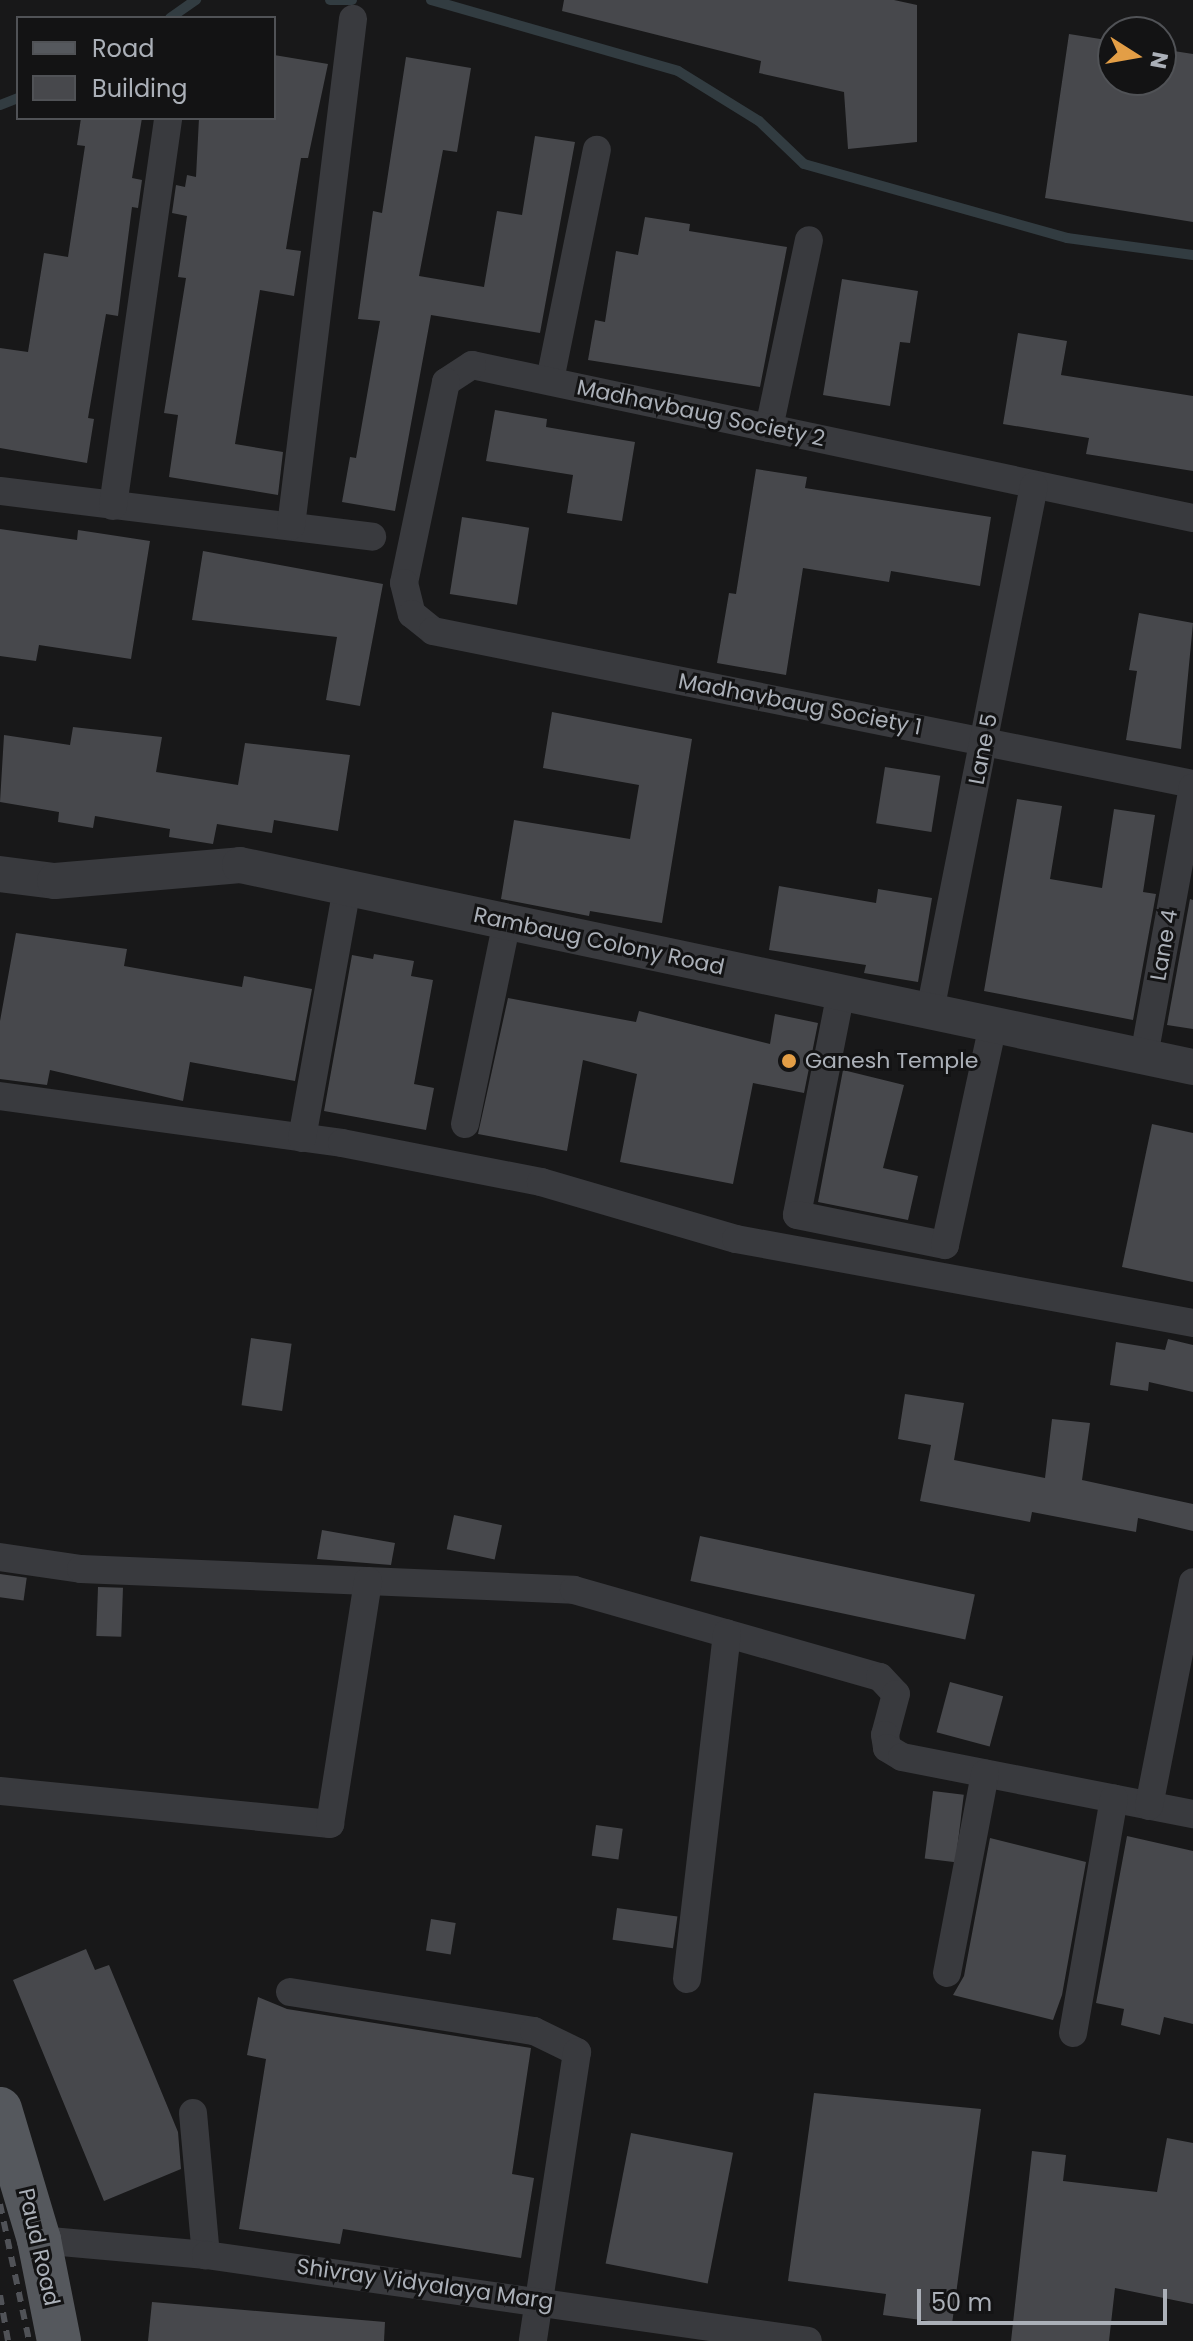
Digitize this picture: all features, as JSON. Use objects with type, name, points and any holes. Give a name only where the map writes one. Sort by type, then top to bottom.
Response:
[{"type":"main road","name":"Paud Road","points":[[0,2109],[39,2240],[59,2341]]},
{"type":"street","points":[[291,526],[353,19]]},
{"type":"street","points":[[113,506],[168,120]]},
{"type":"street","points":[[550,380],[597,150]]},
{"type":"street","points":[[769,428],[809,240]]},
{"type":"street","name":"Madhavbaug Society 2","points":[[412,614],[404,583],[446,382],[472,365],[1193,518]]},
{"type":"street","name":"Lane 5","points":[[930,1011],[1034,486]]},
{"type":"street","points":[[0,491],[372,537]]},
{"type":"street","name":"Madhavbaug Society 1","points":[[412,614],[433,631],[985,741],[1193,786]]},
{"type":"street","name":"Lane 4","points":[[1144,1056],[1193,786]]},
{"type":"street","name":"Rambaug Colony Road","points":[[0,874],[55,881],[240,865],[1193,1067]]},
{"type":"street","points":[[302,1138],[347,888]]},
{"type":"street","points":[[465,1124],[507,922]]},
{"type":"street","points":[[841,992],[797,1215],[945,1245],[993,1024]]},
{"type":"street","points":[[0,1096],[302,1138],[541,1182],[736,1239],[1193,1323]]},
{"type":"street","points":[[0,1557],[81,1569],[574,1590],[880,1677],[896,1694],[885,1735],[887,1748],[902,1757],[1193,1814]]},
{"type":"street","points":[[0,1791],[330,1824],[368,1581]]},
{"type":"street","points":[[1149,1806],[1193,1582]]},
{"type":"street","points":[[687,1979],[727,1633]]},
{"type":"street","points":[[947,1973],[985,1774]]},
{"type":"street","points":[[1073,2033],[1114,1799]]},
{"type":"street","points":[[290,1992],[534,2031],[577,2052],[533,2341]]},
{"type":"street","points":[[193,2113],[206,2255]]},
{"type":"street","name":"Shivray Vidyalaya Marg","points":[[39,2240],[206,2255],[540,2299],[808,2341]]},
{"type":"building","points":[[564,0],[894,0],[917,5],[917,142],[848,149],[844,92],[759,73],[761,61],[562,11]]},
{"type":"building","points":[[1069,34],[1097,38],[1097,96],[1177,96],[1177,52],[1193,54],[1193,222],[1045,198]]},
{"type":"building","points":[[276,55],[328,64],[308,158],[301,158],[286,249],[301,251],[294,296],[260,290],[235,444],[283,452],[278,495],[169,477],[178,415],[164,413],[186,278],[178,277],[187,216],[172,213],[176,185],[185,187],[187,175],[196,177],[199,120],[276,120]]},
{"type":"building","points":[[406,57],[471,68],[457,152],[443,150],[419,276],[484,287],[497,211],[522,215],[535,136],[575,142],[540,333],[431,315],[395,511],[342,502],[350,457],[356,458],[380,321],[358,319],[373,211],[382,213]]},
{"type":"building","points":[[81,120],[142,120],[132,178],[142,180],[138,208],[132,207],[118,316],[106,314],[88,418],[94,419],[87,463],[0,448],[0,348],[28,352],[44,253],[68,257],[85,146],[77,145]]},
{"type":"building","points":[[645,217],[690,224],[689,231],[787,247],[760,387],[588,360],[595,320],[605,322],[616,251],[638,255]]},
{"type":"building","points":[[842,279],[918,291],[910,343],[900,342],[890,406],[823,395]]},
{"type":"building","points":[[1018,333],[1067,341],[1061,375],[1193,396],[1193,471],[1086,454],[1089,438],[1003,424]]},
{"type":"building","points":[[495,410],[547,419],[546,427],[635,442],[622,521],[567,513],[573,475],[486,461]]},
{"type":"building","points":[[756,469],[807,477],[805,488],[991,517],[980,586],[891,571],[889,582],[803,568],[786,675],[717,663],[729,593],[736,594]]},
{"type":"building","points":[[462,517],[529,528],[517,605],[450,594]]},
{"type":"building","points":[[0,529],[77,540],[78,530],[150,541],[131,659],[39,645],[36,661],[0,656]]},
{"type":"building","points":[[203,551],[383,584],[360,706],[326,700],[337,637],[192,620]]},
{"type":"building","points":[[1139,613],[1193,623],[1181,749],[1126,740],[1137,671],[1129,670]]},
{"type":"building","points":[[552,712],[692,739],[662,923],[590,911],[589,916],[501,899],[514,820],[630,839],[639,785],[543,768]]},
{"type":"building","points":[[73,727],[162,737],[156,772],[238,785],[245,743],[350,755],[338,831],[274,820],[272,833],[217,824],[213,844],[169,837],[170,829],[95,816],[93,828],[58,822],[59,812],[0,802],[4,735],[70,745]]},
{"type":"building","points":[[885,767],[940,776],[931,832],[876,823]]},
{"type":"building","points":[[1017,799],[1062,806],[1050,879],[1102,888],[1114,809],[1155,815],[1143,892],[1156,894],[1133,1020],[984,991]]},
{"type":"building","points":[[779,886],[876,903],[878,889],[932,898],[918,982],[864,973],[866,965],[769,950]]},
{"type":"building","points":[[1190,899],[1193,900],[1193,1029],[1167,1025]]},
{"type":"building","points":[[16,933],[127,949],[124,966],[242,987],[244,976],[312,989],[295,1081],[190,1062],[183,1101],[50,1070],[47,1085],[0,1079],[0,1021]]},
{"type":"building","points":[[374,954],[414,961],[411,976],[433,980],[414,1084],[434,1088],[426,1130],[324,1111],[352,955],[373,959]]},
{"type":"building","points":[[508,998],[636,1022],[639,1011],[770,1044],[775,1014],[818,1023],[804,1093],[753,1083],[733,1184],[620,1162],[637,1074],[583,1060],[567,1151],[478,1134]]},
{"type":"building","points":[[843,1070],[904,1085],[883,1168],[918,1176],[908,1220],[818,1202]]},
{"type":"building","points":[[1152,1124],[1193,1133],[1193,1282],[1122,1267]]},
{"type":"building","points":[[251,1338],[292,1344],[282,1411],[242,1405]]},
{"type":"building","points":[[1168,1339],[1193,1345],[1193,1392],[1149,1382],[1148,1391],[1110,1385],[1116,1342],[1165,1350]]},
{"type":"building","points":[[905,1394],[964,1403],[954,1460],[1045,1478],[1052,1419],[1090,1423],[1082,1480],[1193,1504],[1193,1531],[1138,1518],[1136,1532],[1032,1512],[1030,1522],[920,1501],[931,1445],[898,1439]]},
{"type":"building","points":[[454,1515],[502,1525],[495,1559],[447,1549]]},
{"type":"building","points":[[322,1530],[395,1543],[391,1565],[317,1559]]},
{"type":"building","points":[[700,1536],[975,1594],[965,1639],[690,1581]]},
{"type":"building","points":[[0,1574],[27,1578],[24,1601],[0,1597]]},
{"type":"building","points":[[98,1587],[123,1588],[121,1637],[96,1636]]},
{"type":"building","points":[[950,1682],[1003,1696],[990,1746],[937,1732]]},
{"type":"building","points":[[933,1791],[964,1795],[955,1862],[925,1858]]},
{"type":"building","points":[[596,1825],[623,1829],[618,1859],[592,1856]]},
{"type":"building","points":[[1127,1836],[1193,1851],[1193,2024],[1164,2017],[1160,2035],[1121,2025],[1124,2009],[1096,2003]]},
{"type":"building","points":[[990,1838],[1086,1862],[1062,1995],[1053,2020],[953,1995],[964,1976]]},
{"type":"building","points":[[617,1908],[677,1916],[673,1948],[613,1940]]},
{"type":"building","points":[[431,1919],[456,1923],[451,1955],[426,1951]]},
{"type":"building","points":[[86,1949],[95,1970],[109,1965],[178,2132],[181,2169],[104,2201],[13,1980]]},
{"type":"building","points":[[258,1997],[287,2009],[531,2048],[512,2174],[534,2178],[521,2258],[343,2229],[340,2244],[239,2229],[266,2059],[247,2055]]},
{"type":"building","points":[[814,2093],[981,2109],[952,2324],[883,2315],[886,2294],[788,2281]]},
{"type":"building","points":[[631,2133],[733,2153],[708,2283],[606,2264]]},
{"type":"building","points":[[1167,2138],[1193,2143],[1193,2304],[1115,2288],[1109,2341],[1011,2341],[1032,2151],[1066,2155],[1063,2181],[1157,2192]]},
{"type":"building","points":[[152,2302],[385,2322],[384,2341],[148,2341]]},
{"type":"waterway","points":[[173,16],[196,0]]},
{"type":"waterway","points":[[330,0],[352,0]]},
{"type":"waterway","points":[[431,0],[678,71],[759,121],[804,164],[1067,238],[1193,255]]},
{"type":"waterway","points":[[0,105],[16,99]]},
{"type":"railway","points":[[0,2204],[29,2341]]},
{"type":"railway","points":[[0,2295],[8,2341]]},
{"type":"place","name":"Ganesh Temple","points":[[789,1061]]}]
